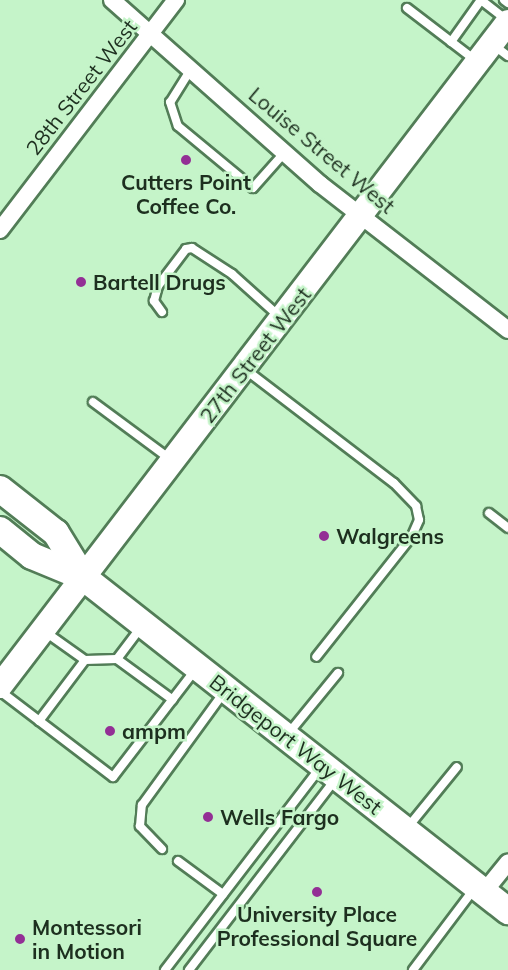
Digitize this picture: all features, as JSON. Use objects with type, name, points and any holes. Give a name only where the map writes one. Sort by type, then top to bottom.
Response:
[{"type":"main road","name":"Bridgeport Way West","points":[[0,489],[56,533],[83,578]]},
{"type":"main road","name":"Bridgeport Way West","points":[[0,530],[32,556],[83,578],[508,911]]},
{"type":"street","name":"Louise Street West","points":[[112,0],[285,152],[508,330]]},
{"type":"street","name":"28th Street West","points":[[0,230],[176,0]]},
{"type":"street","name":"27th Street West","points":[[0,688],[282,319],[493,54],[508,22]]},
{"type":"street","points":[[480,889],[508,862]]},
{"type":"lane","points":[[451,42],[481,0],[508,22]]},
{"type":"lane","points":[[504,0],[508,3]]},
{"type":"lane","points":[[407,8],[451,42],[493,54]]},
{"type":"lane","points":[[191,69],[170,102],[172,120],[253,188],[285,152]]},
{"type":"lane","points":[[162,312],[154,301],[158,286],[179,258],[192,248],[206,255],[282,319]]},
{"type":"lane","points":[[244,368],[407,493],[416,506],[419,520],[412,536],[316,657]]},
{"type":"lane","points":[[93,402],[173,462]]},
{"type":"lane","points":[[489,513],[508,528]]},
{"type":"lane","points":[[117,658],[143,625]]},
{"type":"lane","points":[[43,630],[85,660],[117,658],[173,699]]},
{"type":"lane","points":[[39,721],[85,660]]},
{"type":"lane","points":[[0,688],[113,777],[198,668]]},
{"type":"lane","points":[[286,736],[338,673]]},
{"type":"lane","points":[[162,849],[147,836],[138,815],[226,689]]},
{"type":"lane","points":[[406,831],[458,767]]},
{"type":"lane","points":[[165,970],[223,894],[330,771]]},
{"type":"lane","points":[[189,970],[330,771]]},
{"type":"lane","points":[[178,861],[223,894]]},
{"type":"lane","points":[[412,970],[480,889]]},
{"type":"place","name":"Cutters Point Coffee Co.","points":[[186,160]]},
{"type":"place","name":"Bartell Drugs","points":[[81,282]]},
{"type":"place","name":"Walgreens","points":[[324,536]]},
{"type":"place","name":"ampm","points":[[110,731]]},
{"type":"place","name":"Wells Fargo","points":[[208,817]]},
{"type":"place","name":"University Place Professional Square","points":[[317,892]]},
{"type":"place","name":"Montessori in Motion","points":[[20,939]]}]
